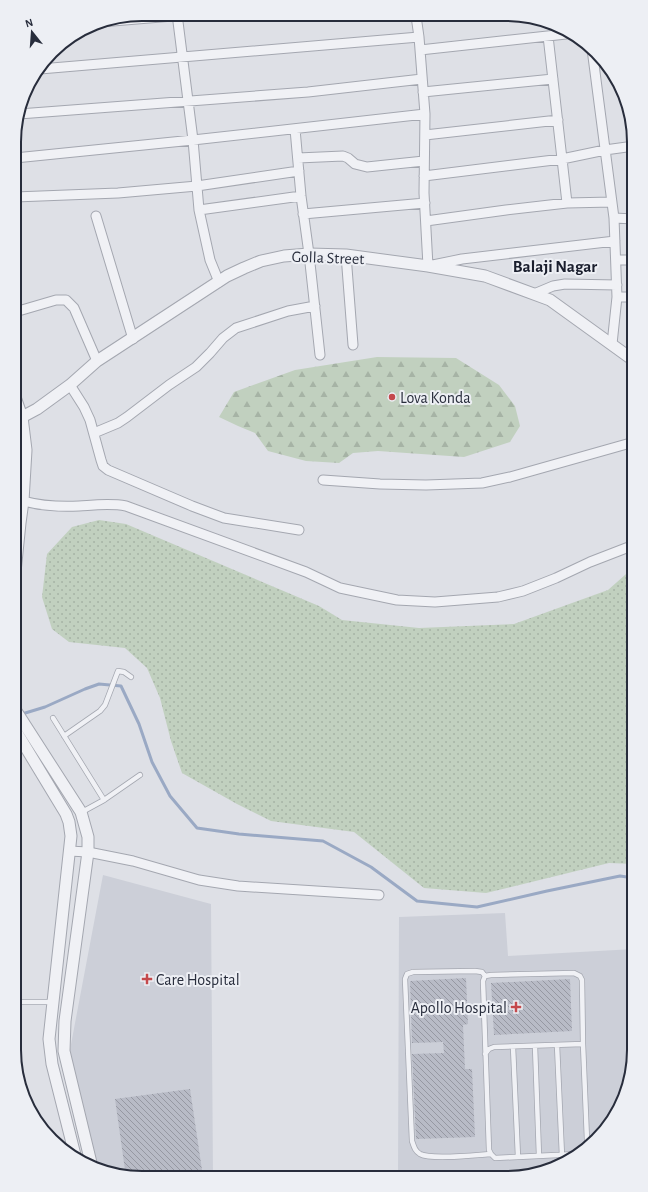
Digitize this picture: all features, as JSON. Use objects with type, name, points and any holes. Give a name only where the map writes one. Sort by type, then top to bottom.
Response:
[{"type":"street","points":[[178,21],[193,140],[199,210],[210,260],[219,282]]},
{"type":"street","points":[[417,21],[425,114],[424,176],[428,266],[462,259],[615,241]]},
{"type":"street","points":[[420,50],[562,34]]},
{"type":"street","points":[[548,36],[567,203]]},
{"type":"street","points":[[46,69],[419,37]]},
{"type":"street","points":[[593,58],[614,218],[617,297],[612,344]]},
{"type":"street","points":[[24,114],[308,92],[422,79]]},
{"type":"street","points":[[423,92],[553,79]]},
{"type":"street","points":[[21,157],[425,114]]},
{"type":"street","points":[[424,135],[558,120]]},
{"type":"street","points":[[295,129],[301,196],[320,355]]},
{"type":"street","points":[[424,176],[562,159],[627,147]]},
{"type":"street","points":[[298,158],[343,156],[355,164],[367,167],[424,161]]},
{"type":"street","points":[[21,197],[118,194],[197,186],[299,171]]},
{"type":"street","points":[[199,210],[301,196]]},
{"type":"street","points":[[426,221],[567,203],[612,202]]},
{"type":"street","points":[[304,214],[425,203]]},
{"type":"street","points":[[96,216],[133,338]]},
{"type":"street","points":[[614,218],[627,219]]},
{"type":"street","name":"Golla Street","points":[[22,417],[37,409],[70,385],[97,361],[219,282],[244,268],[261,261],[284,256],[309,254],[346,255],[428,266],[485,276],[550,300],[627,354]]},
{"type":"street","points":[[346,255],[353,345]]},
{"type":"street","points":[[616,260],[627,260]]},
{"type":"street","points":[[534,294],[553,286],[566,284],[617,285]]},
{"type":"street","points":[[617,297],[627,297]]},
{"type":"street","points":[[21,310],[56,300],[66,300],[74,308],[97,361]]},
{"type":"street","points":[[94,433],[118,423],[196,367],[223,338],[236,328],[288,311],[315,306]]},
{"type":"street","points":[[70,385],[84,406],[90,420],[103,466],[108,470],[224,518],[299,530]]},
{"type":"street","points":[[21,511],[24,502],[26,450],[22,417]]},
{"type":"street","points":[[323,480],[380,484],[426,485],[482,483],[510,478],[627,444]]},
{"type":"street","points":[[21,450],[26,450]]},
{"type":"street","points":[[24,502],[55,506],[115,504],[126,506],[306,572],[340,588],[397,600],[435,602],[477,600],[504,596],[523,591],[627,548]]},
{"type":"street","points":[[21,729],[80,812],[88,837],[88,852],[65,1021],[64,1051],[90,1160]]},
{"type":"street","points":[[21,731],[70,822],[71,836],[50,1038],[52,1064],[74,1150]]},
{"type":"street","points":[[69,851],[88,852],[133,861],[199,880],[238,886],[379,895]]},
{"type":"lane","points":[[64,736],[100,712],[118,671],[121,671],[131,677]]},
{"type":"lane","points":[[53,718],[104,800]]},
{"type":"lane","points":[[80,812],[104,800],[140,775]]},
{"type":"lane","points":[[485,976],[482,972],[475,971],[413,972],[407,974],[405,979],[412,1141],[415,1151],[421,1155],[433,1157],[491,1154]]},
{"type":"lane","points":[[485,976],[574,973],[580,976],[582,980],[587,1140]]},
{"type":"lane","points":[[485,976],[483,981],[489,1150],[495,1158],[562,1156],[557,1045]]},
{"type":"lane","points":[[21,1002],[53,1002]]},
{"type":"lane","points":[[485,1054],[489,1049],[494,1047],[583,1044]]},
{"type":"lane","points":[[535,1046],[539,1156]]},
{"type":"lane","points":[[514,1047],[518,1157]]},
{"type":"shaded area","name":"Care Hospital","points":[[103,875],[211,904],[213,1171],[126,1170],[96,1162],[69,1055]]},
{"type":"shaded area","name":"Apollo Hospital","points":[[505,913],[508,956],[627,949],[626,1066],[618,1096],[602,1124],[592,1136],[573,1151],[559,1159],[545,1165],[529,1169],[506,1171],[398,1171],[399,917]]},
{"type":"green space","points":[[377,357],[456,358],[499,385],[515,406],[520,426],[510,442],[464,457],[378,451],[353,453],[339,463],[306,461],[268,451],[255,433],[219,417],[234,392],[295,370]]},
{"type":"green space","points":[[99,520],[126,524],[319,606],[342,620],[419,628],[514,624],[608,590],[627,573],[627,864],[609,863],[486,893],[424,888],[354,832],[271,821],[182,773],[171,741],[160,698],[147,668],[125,648],[69,642],[52,629],[42,597],[47,554],[72,527]]},
{"type":"building","points":[[466,978],[468,1024],[463,1025],[465,1069],[472,1069],[475,1137],[416,1139],[412,1054],[444,1053],[443,1042],[412,1043],[410,981]]},
{"type":"building","points":[[570,979],[572,1031],[494,1035],[491,983]]},
{"type":"building","points":[[190,1089],[202,1170],[125,1170],[115,1099]]},
{"type":"waterway","points":[[22,714],[45,707],[99,684],[121,686],[139,724],[152,762],[170,796],[197,828],[239,834],[323,841],[371,867],[417,901],[477,907],[620,876],[627,877]]},
{"type":"place","name":"Lova Konda","points":[[392,397]]},
{"type":"place","name":"Care Hospital","points":[[147,979]]},
{"type":"place","name":"Apollo Hospital","points":[[516,1007]]},
{"type":"district","name":"Balaji Nagar","points":[[555,266]]}]
